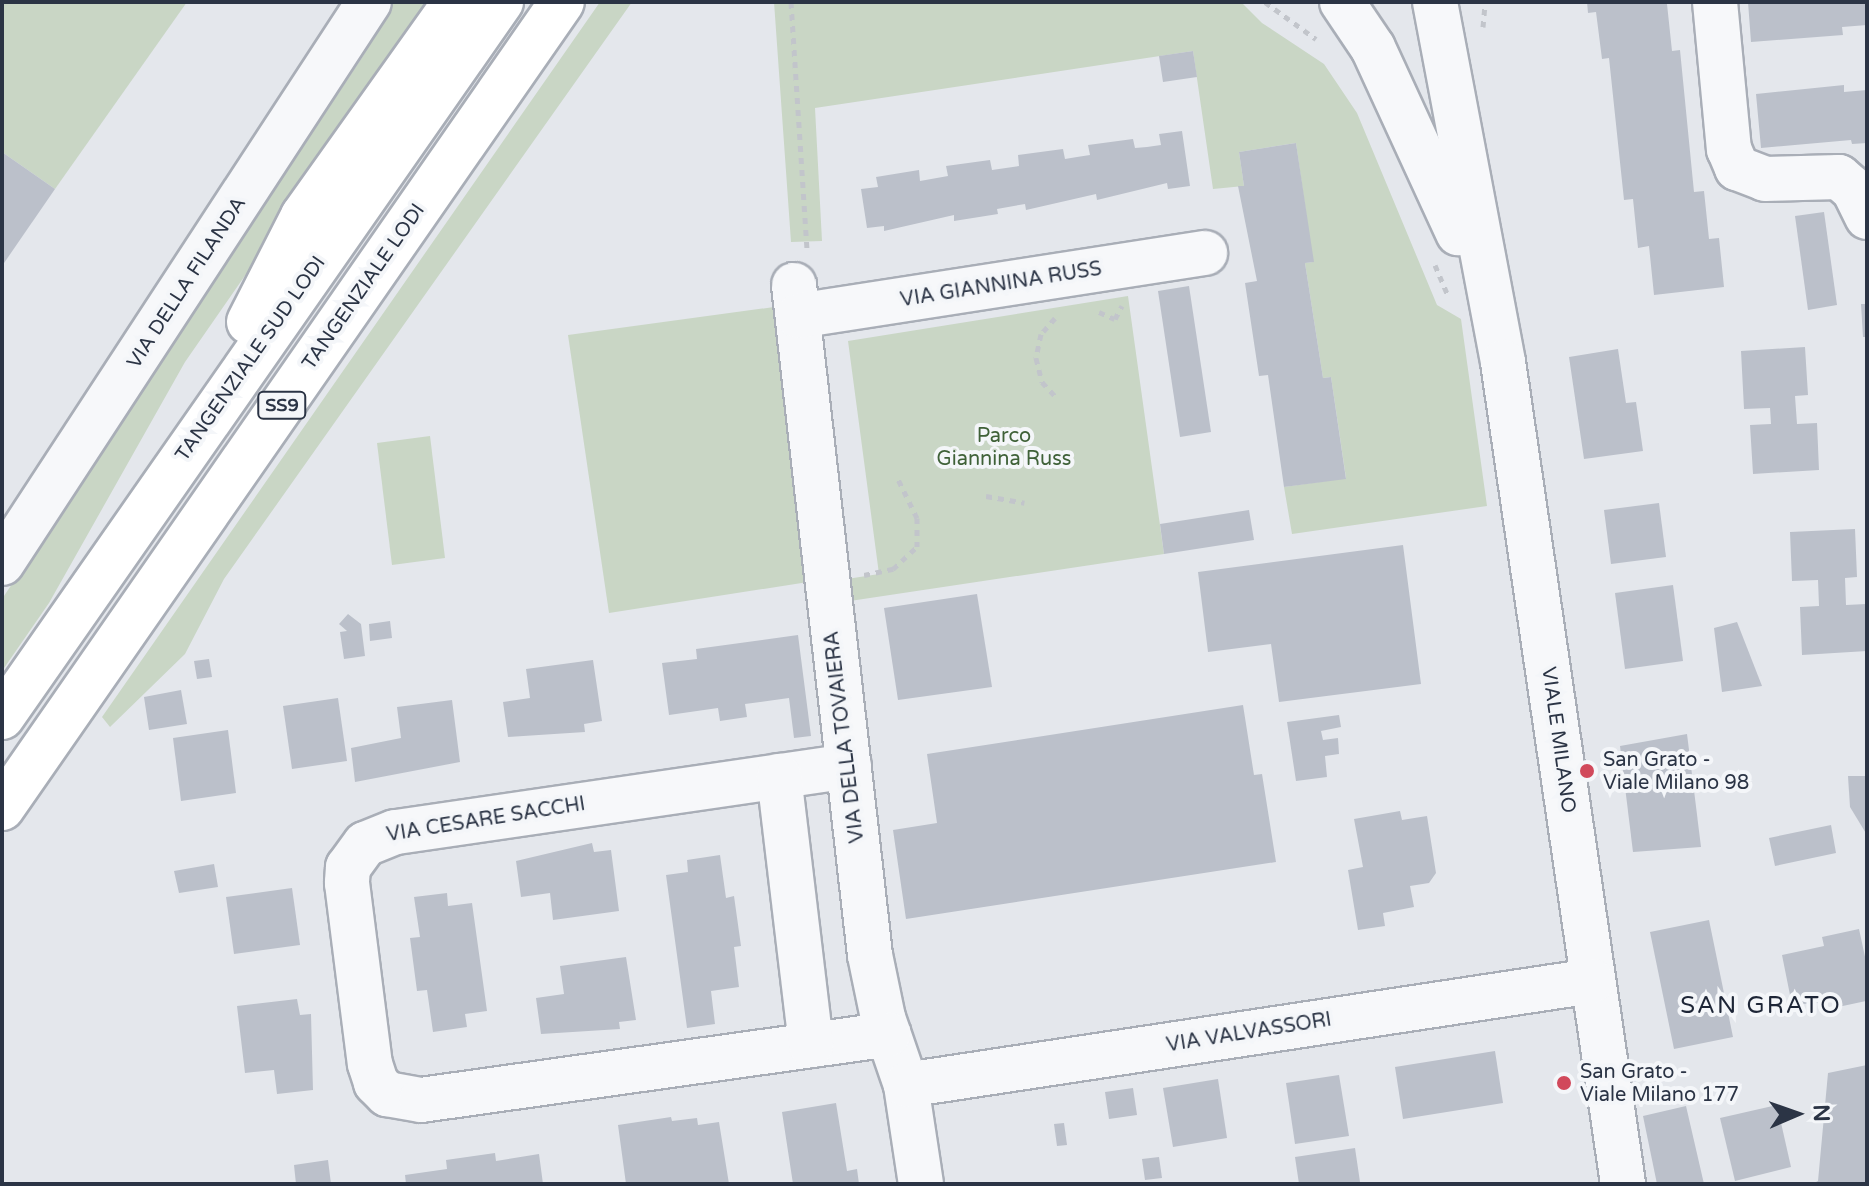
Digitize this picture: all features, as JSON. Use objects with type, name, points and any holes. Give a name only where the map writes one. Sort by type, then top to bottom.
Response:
[{"type":"highway","points":[[234,383],[239,341],[303,216],[455,2]]},
{"type":"highway","name":"TANGENZIALE SUD LODI","points":[[2,717],[501,2]]},
{"type":"highway","name":"TANGENZIALE LODI","points":[[2,808],[562,2]]},
{"type":"street","name":"VIA DELLA FILANDA","points":[[2,563],[369,2]]},
{"type":"street","points":[[1342,2],[1373,48],[1487,297]]},
{"type":"street","points":[[1435,2],[1487,297]]},
{"type":"street","points":[[1715,2],[1729,149],[1737,168],[1755,179],[1839,177],[1854,190],[1867,217]]},
{"type":"street","name":"VIA GIANNINA RUSS","points":[[796,300],[1117,267],[1205,253]]},
{"type":"street","name":"VIALE MILANO","points":[[1487,297],[1503,362],[1623,1184]]},
{"type":"street","name":"VIA DELLA TOVAIERA","points":[[796,300],[870,955],[888,1034],[906,1085],[921,1184]]},
{"type":"street","name":"VIA CESARE SACCHI","points":[[849,766],[395,832],[355,854],[347,883],[370,1064],[376,1083],[403,1100],[888,1034]]},
{"type":"street","points":[[779,776],[811,1045]]},
{"type":"street","name":"VIA VALVASSORI","points":[[906,1085],[1592,981]]},
{"type":"path","points":[[791,2],[807,250],[796,300]]},
{"type":"path","points":[[1093,310],[1115,319],[1121,314],[1117,267]]},
{"type":"path","points":[[1056,397],[1038,370],[1036,346],[1048,324],[1065,312]]},
{"type":"path","points":[[827,581],[883,572],[912,556],[919,527],[898,479]]},
{"type":"path","points":[[986,496],[1024,503]]},
{"type":"green space","points":[[2,2],[187,2],[55,189],[2,152]]},
{"type":"green space","points":[[393,2],[435,2],[185,362],[49,603],[2,671],[2,599],[363,56]]},
{"type":"green space","points":[[600,2],[632,2],[224,579],[185,654],[110,727],[102,717]]},
{"type":"green space","points":[[774,2],[1241,2],[1262,23],[1324,64],[1357,113],[1437,305],[1461,319],[1487,506],[1292,534],[1284,487],[1346,478],[1331,377],[1323,378],[1305,263],[1313,262],[1296,143],[1239,152],[1244,186],[1213,189],[1193,51],[815,108],[822,241],[791,242]]},
{"type":"green space","name":"Parco Giannina Russ","points":[[1128,296],[1164,554],[850,601],[847,579],[879,574],[848,341]]},
{"type":"green space","points":[[774,307],[808,582],[609,613],[568,335]]},
{"type":"green space","points":[[430,436],[445,558],[392,565],[377,443]]},
{"type":"building","points":[[1587,2],[1667,4],[1672,51],[1680,50],[1694,192],[1704,191],[1709,239],[1719,238],[1724,287],[1654,295],[1649,246],[1638,248],[1633,199],[1624,200],[1609,58],[1602,59],[1596,12],[1588,13]]},
{"type":"building","points":[[1748,2],[1867,2],[1867,25],[1842,27],[1843,35],[1751,42]]},
{"type":"building","points":[[1193,51],[1197,77],[1163,82],[1159,56]]},
{"type":"building","points":[[1844,85],[1844,92],[1867,90],[1867,143],[1852,144],[1851,140],[1761,148],[1756,94]]},
{"type":"building","points":[[1182,131],[1190,186],[1168,189],[1167,183],[1097,200],[1096,194],[1026,210],[1025,204],[997,209],[998,214],[954,221],[954,215],[884,231],[884,226],[867,228],[861,189],[878,187],[876,177],[919,170],[920,181],[948,176],[946,166],[990,160],[992,170],[1019,166],[1018,155],[1063,149],[1065,159],[1090,155],[1088,145],[1133,139],[1135,148],[1161,145],[1159,134]]},
{"type":"building","points":[[1296,143],[1314,262],[1305,263],[1323,378],[1331,377],[1346,479],[1284,487],[1268,375],[1259,376],[1245,283],[1257,281],[1238,186],[1244,186],[1239,152]]},
{"type":"building","points":[[2,152],[55,189],[2,266]]},
{"type":"building","points":[[1824,212],[1837,305],[1808,310],[1795,216]]},
{"type":"building","points":[[1189,286],[1211,432],[1180,437],[1158,291]]},
{"type":"building","points":[[1861,304],[1867,304],[1867,337],[1863,337]]},
{"type":"building","points":[[1805,347],[1808,395],[1795,396],[1797,424],[1817,423],[1819,470],[1753,474],[1750,425],[1771,424],[1770,408],[1744,409],[1741,351]]},
{"type":"building","points":[[1618,349],[1626,403],[1636,402],[1643,451],[1584,459],[1569,357]]},
{"type":"building","points":[[1659,503],[1666,557],[1611,564],[1604,510]]},
{"type":"building","points":[[1249,510],[1254,540],[1164,554],[1160,524]]},
{"type":"building","points":[[1855,529],[1857,577],[1845,578],[1846,605],[1866,604],[1867,651],[1802,655],[1800,607],[1819,606],[1818,580],[1792,581],[1790,532]]},
{"type":"building","points":[[1403,545],[1421,684],[1279,702],[1271,644],[1208,652],[1198,572]]},
{"type":"building","points":[[1673,585],[1683,661],[1625,669],[1615,593]]},
{"type":"building","points":[[977,594],[992,687],[898,700],[884,608]]},
{"type":"building","points":[[348,614],[361,624],[365,656],[344,659],[340,632],[347,631],[339,624]]},
{"type":"building","points":[[390,621],[392,638],[370,641],[369,624]]},
{"type":"building","points":[[1737,622],[1762,686],[1722,692],[1714,628]]},
{"type":"building","points":[[798,635],[811,736],[794,738],[789,698],[745,704],[747,717],[720,721],[718,708],[669,715],[662,663],[697,659],[696,649]]},
{"type":"building","points":[[209,659],[212,677],[197,679],[194,661]]},
{"type":"building","points":[[593,660],[602,721],[584,724],[585,732],[508,737],[503,702],[530,698],[526,669]]},
{"type":"building","points":[[181,690],[187,724],[149,730],[144,697]]},
{"type":"building","points":[[338,698],[347,761],[292,769],[283,706]]},
{"type":"building","points":[[452,700],[460,762],[355,782],[351,748],[401,738],[397,707]]},
{"type":"building","points":[[1243,705],[1254,775],[1262,774],[1276,862],[906,919],[893,830],[937,823],[927,754]]},
{"type":"building","points":[[1339,715],[1341,727],[1321,731],[1323,740],[1338,738],[1339,754],[1325,756],[1327,777],[1296,781],[1287,722]]},
{"type":"building","points":[[228,730],[236,793],[181,801],[173,738]]},
{"type":"building","points":[[1687,734],[1701,847],[1633,852],[1620,746]]},
{"type":"building","points":[[1848,776],[1867,776],[1867,835],[1850,807]]},
{"type":"building","points":[[1400,811],[1402,820],[1427,816],[1436,873],[1429,883],[1410,886],[1414,907],[1383,913],[1385,926],[1358,930],[1348,870],[1363,867],[1354,819]]},
{"type":"building","points":[[1831,825],[1836,853],[1775,866],[1769,838]]},
{"type":"building","points":[[592,843],[594,852],[611,850],[619,911],[553,920],[550,893],[521,897],[516,861]]},
{"type":"building","points":[[720,855],[726,898],[734,896],[741,946],[734,947],[739,987],[711,991],[715,1024],[687,1028],[666,875],[688,872],[687,860]]},
{"type":"building","points":[[214,864],[218,887],[179,893],[174,871]]},
{"type":"building","points":[[292,888],[300,945],[234,954],[226,897]]},
{"type":"building","points":[[447,893],[448,906],[472,903],[487,1011],[465,1014],[467,1027],[433,1032],[427,990],[417,991],[410,938],[420,937],[414,897]]},
{"type":"building","points":[[1709,920],[1733,1037],[1674,1049],[1650,932]]},
{"type":"building","points":[[1859,929],[1867,966],[1866,1001],[1838,1007],[1836,1001],[1792,1005],[1782,955],[1824,946],[1822,937]]},
{"type":"building","points":[[626,957],[636,1020],[619,1022],[620,1029],[541,1034],[536,998],[564,994],[560,966]]},
{"type":"building","points":[[297,999],[300,1015],[311,1014],[313,1090],[277,1094],[274,1070],[245,1073],[237,1006]]},
{"type":"building","points":[[1495,1051],[1503,1103],[1403,1119],[1395,1067]]},
{"type":"building","points":[[1867,1065],[1867,1184],[1812,1184],[1818,1181],[1828,1073]]},
{"type":"building","points":[[1339,1075],[1349,1136],[1295,1144],[1286,1083]]},
{"type":"building","points":[[1218,1079],[1227,1138],[1173,1147],[1163,1088]]},
{"type":"building","points":[[1133,1088],[1137,1115],[1109,1119],[1105,1092]]},
{"type":"building","points":[[836,1103],[847,1171],[857,1169],[859,1184],[793,1184],[782,1112]]},
{"type":"building","points":[[1777,1105],[1791,1167],[1735,1181],[1720,1118]]},
{"type":"building","points":[[1686,1106],[1704,1184],[1657,1184],[1643,1116]]},
{"type":"building","points":[[671,1117],[672,1121],[697,1118],[698,1125],[719,1122],[729,1184],[626,1184],[618,1125]]},
{"type":"building","points":[[1064,1123],[1067,1145],[1057,1146],[1054,1124]]},
{"type":"building","points":[[1355,1148],[1360,1182],[1299,1184],[1295,1157]]},
{"type":"building","points":[[495,1153],[496,1161],[539,1154],[543,1184],[406,1184],[405,1175],[447,1169],[446,1160]]},
{"type":"building","points":[[1159,1157],[1162,1178],[1145,1180],[1142,1159]]},
{"type":"building","points":[[328,1160],[331,1184],[296,1184],[294,1165]]},
{"type":"place","name":"San Grato - Viale Milano 98","points":[[1587,771]]},
{"type":"place","name":"San Grato - Viale Milano 177","points":[[1564,1083]]},
{"type":"district","name":"SAN GRATO","points":[[1761,1006]]}]
